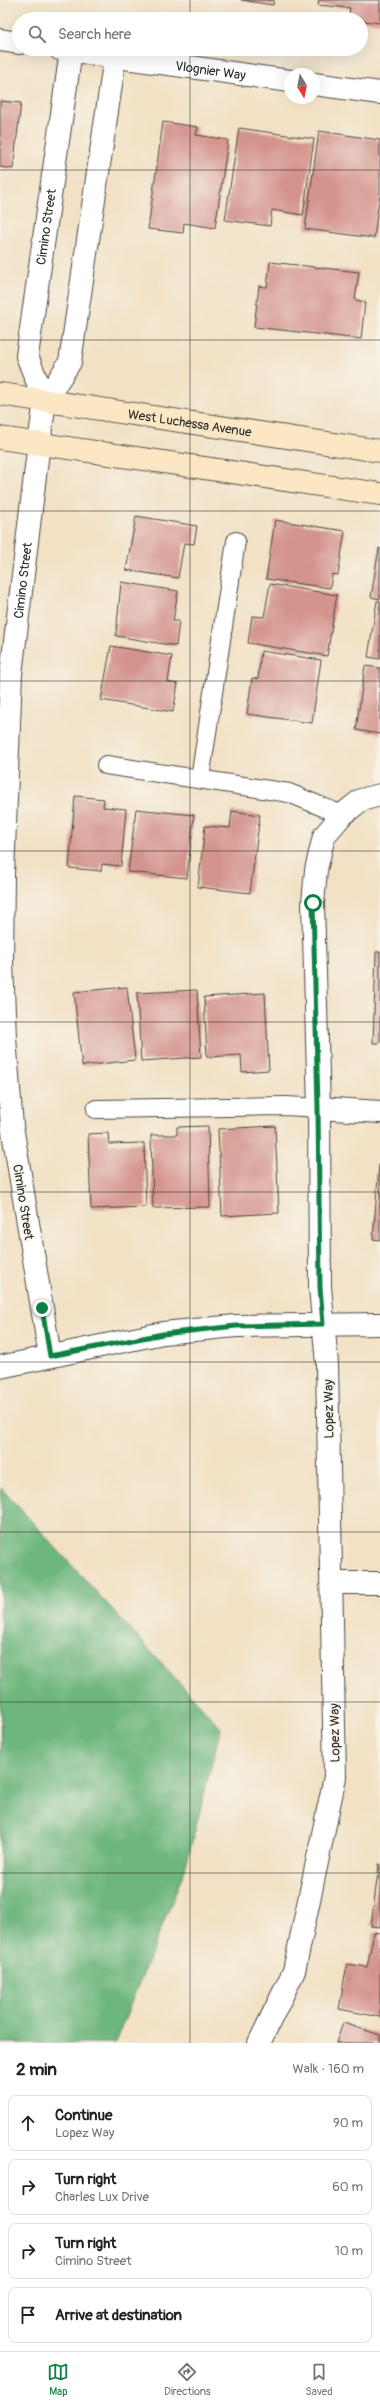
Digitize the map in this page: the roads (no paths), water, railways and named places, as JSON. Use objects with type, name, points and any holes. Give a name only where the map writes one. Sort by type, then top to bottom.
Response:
[{"type":"street","points":[[0,40],[12,42]]},
{"type":"street","name":"Cimino Street","points":[[45,401],[27,356],[65,56]]},
{"type":"street","name":"Vlognier Way","points":[[108,56],[284,80]]},
{"type":"street","name":"Cimino Street","points":[[50,1356],[12,1126],[5,1038],[1,962],[5,673],[45,401],[70,362],[72,352],[115,57]]},
{"type":"street","points":[[320,85],[380,93]]},
{"type":"street","name":"West Luchessa Avenue","points":[[0,394],[380,451]]},
{"type":"street","points":[[0,438],[380,494]]},
{"type":"street","name":"Lopez Way","points":[[259,2043],[294,1971],[335,1777],[327,1364],[320,1287],[318,1108],[313,903],[316,870],[324,836],[342,815],[362,800],[380,795]]},
{"type":"street","points":[[318,1108],[380,1112]]},
{"type":"street","points":[[0,1367],[163,1334],[236,1326],[380,1324]]},
{"type":"street","points":[[332,1583],[380,1583]]},
{"type":"lane","points":[[200,779],[236,541]]},
{"type":"lane","points":[[106,765],[288,793],[342,815]]},
{"type":"lane","points":[[96,1109],[286,1106],[318,1108]]}]
